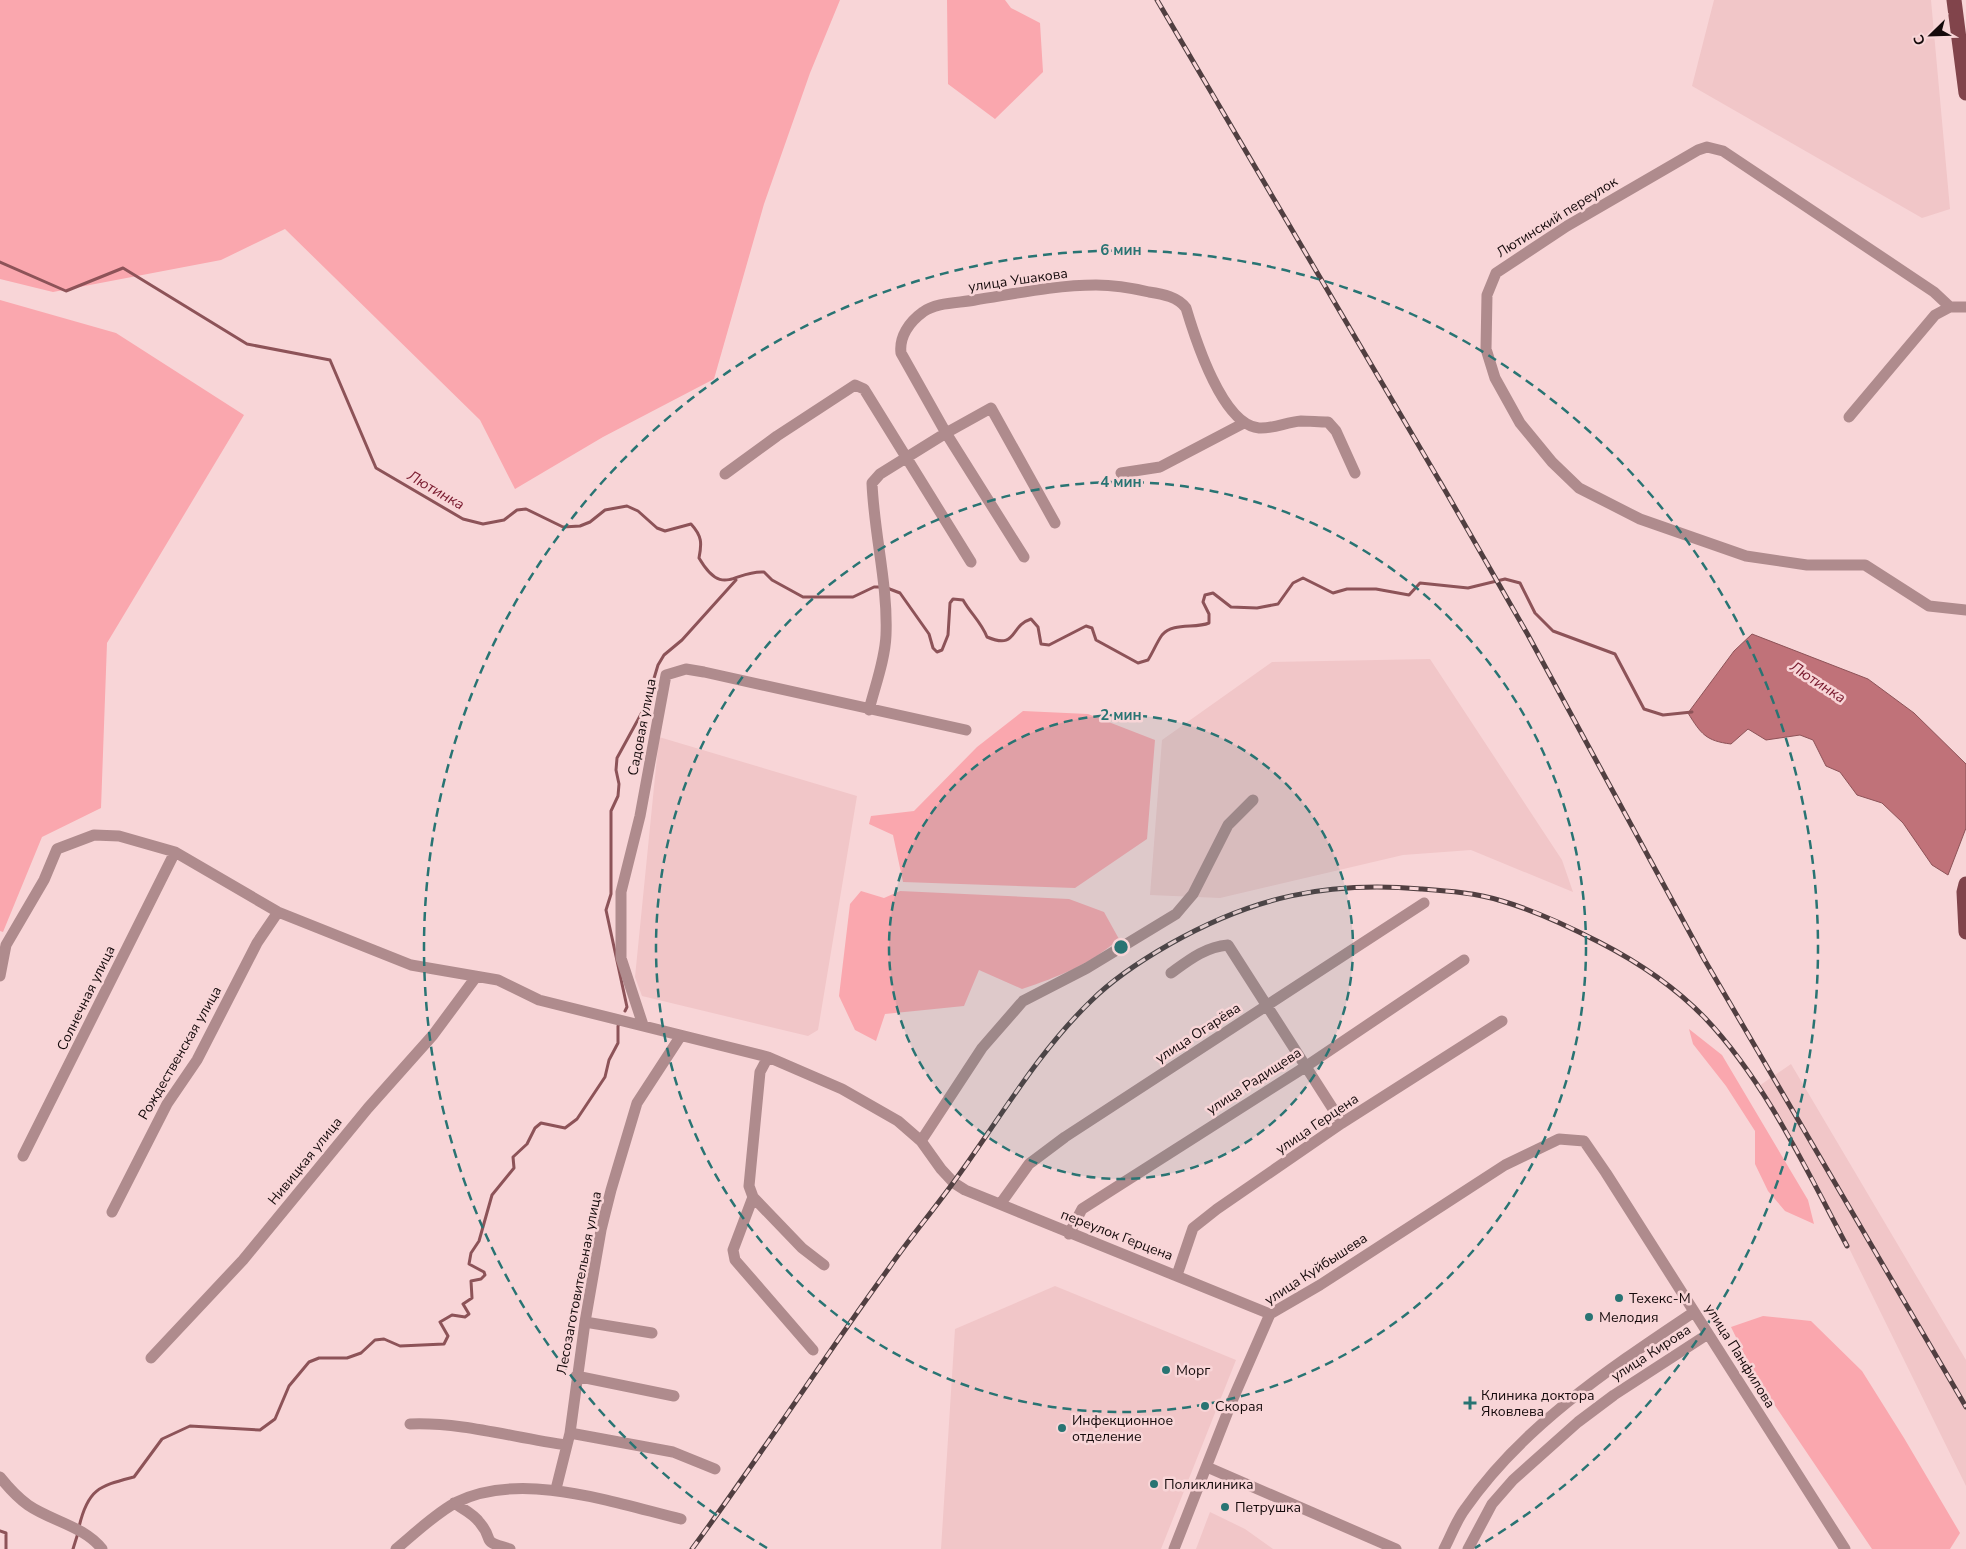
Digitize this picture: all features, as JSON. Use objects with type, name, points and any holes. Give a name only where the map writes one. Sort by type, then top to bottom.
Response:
[{"type":"main road","points":[[1954,0],[1962,26],[1966,93]]},
{"type":"main road","points":[[1965,888],[1966,932]]},
{"type":"street","name":"Лютинский переулок","points":[[1950,307],[1934,292],[1723,151],[1707,146],[1566,226],[1496,272],[1487,295],[1486,349],[1495,378],[1520,423],[1552,462],[1579,488],[1640,519],[1746,556],[1807,565],[1865,565],[1928,606],[1966,610]]},
{"type":"street","name":"улица Ушакова","points":[[946,433],[901,353],[900,344],[906,329],[924,311],[938,306],[1009,294],[1095,285],[1119,286],[1161,294],[1182,302],[1186,308],[1200,355],[1232,411],[1244,423]]},
{"type":"street","points":[[1849,417],[1935,315],[1950,307],[1966,307]]},
{"type":"street","points":[[726,474],[784,431],[856,385],[864,389],[971,562]]},
{"type":"street","points":[[869,710],[886,636],[883,581],[872,483],[880,474],[946,433],[991,408],[1055,523]]},
{"type":"street","points":[[1121,473],[1160,467],[1244,423],[1259,428],[1300,421],[1328,422],[1336,431],[1355,473]]},
{"type":"street","points":[[946,433],[1024,557]]},
{"type":"street","name":"Садовая улица","points":[[643,1025],[621,958],[621,892],[640,816],[666,675],[686,669],[966,730]]},
{"type":"street","points":[[0,976],[6,946],[44,880],[57,849],[94,835],[119,836],[174,852],[278,912],[411,965],[498,980],[539,1000],[643,1025],[680,1037],[768,1057],[842,1089],[898,1121],[922,1141],[982,1048],[1023,1001],[1086,968],[1176,914],[1193,894],[1228,825],[1253,800]]},
{"type":"street","name":"Солнечная улица","points":[[23,1156],[174,852]]},
{"type":"street","name":"улица Огарёва","points":[[1001,1203],[1029,1164],[1065,1137],[1424,903]]},
{"type":"street","name":"Рождественская улица","points":[[112,1212],[167,1104],[197,1060],[257,943],[278,912]]},
{"type":"street","points":[[1171,973],[1195,956],[1216,946],[1228,945],[1342,1123]]},
{"type":"street","name":"улица Радищева","points":[[1069,1234],[1082,1209],[1305,1067],[1464,960]]},
{"type":"street","name":"Нивицкая улица","points":[[151,1358],[243,1260],[368,1108],[433,1035],[476,977]]},
{"type":"street","name":"улица Герцена","points":[[1177,1275],[1193,1228],[1217,1209],[1342,1123],[1502,1021]]},
{"type":"street","name":"Лесозаготовительная улица","points":[[556,1489],[568,1439],[576,1376],[601,1230],[637,1103],[680,1037]]},
{"type":"street","points":[[768,1057],[760,1072],[751,1147],[749,1186],[753,1197],[802,1248],[824,1265]]},
{"type":"street","name":"улица Панфилова","points":[[1571,1138],[1584,1141],[1845,1549]]},
{"type":"street","name":"улица Куйбышева","points":[[1174,1549],[1232,1401],[1270,1314],[1505,1165],[1559,1139],[1571,1138]]},
{"type":"street","name":"переулок Герцена","points":[[922,1141],[940,1169],[965,1190],[1001,1203],[1069,1234],[1177,1275],[1270,1314]]},
{"type":"street","points":[[753,1197],[734,1250],[735,1260],[813,1350]]},
{"type":"street","name":"улица Кирова","points":[[1444,1549],[1463,1511],[1482,1485],[1536,1431],[1600,1375],[1694,1312]]},
{"type":"street","points":[[585,1322],[652,1333]]},
{"type":"street","name":"улица Кирова","points":[[1468,1549],[1492,1504],[1514,1480],[1578,1422],[1614,1395],[1708,1334]]},
{"type":"street","points":[[576,1376],[674,1396]]},
{"type":"street","points":[[410,1424],[436,1423],[673,1452],[714,1469]]},
{"type":"street","points":[[1207,1467],[1396,1549]]},
{"type":"street","points":[[0,1477],[28,1505],[70,1525],[97,1542],[102,1549]]},
{"type":"street","points":[[396,1549],[454,1503],[487,1491],[556,1489],[681,1518]]},
{"type":"street","points":[[454,1503],[474,1516],[482,1524],[487,1541],[491,1544],[510,1549]]},
{"type":"shaded area","points":[[0,0],[840,0],[810,73],[764,204],[714,379],[603,437],[515,489],[480,420],[285,229],[221,260],[53,292],[0,279]]},
{"type":"shaded area","points":[[947,0],[1005,0],[1011,8],[1040,23],[1043,72],[995,119],[948,84]]},
{"type":"shaded area","points":[[1714,0],[1931,0],[1950,209],[1922,218],[1692,86]]},
{"type":"shaded area","points":[[0,300],[116,333],[244,415],[107,643],[101,808],[42,837],[3,932],[0,931]]},
{"type":"shaded area","points":[[1430,659],[1562,860],[1573,892],[1471,850],[1403,855],[1220,898],[1150,895],[1162,740],[1272,662]]},
{"type":"shaded area","points":[[1023,711],[1088,714],[1155,740],[1147,839],[1075,888],[903,882],[893,835],[869,824],[871,816],[914,811],[977,747]]},
{"type":"shaded area","points":[[659,737],[857,796],[818,1030],[808,1036],[642,996],[635,977]]},
{"type":"shaded area","points":[[861,891],[884,898],[900,891],[1069,899],[1104,912],[1119,939],[1097,956],[1074,969],[1022,989],[979,970],[964,1006],[885,1014],[876,1041],[855,1030],[839,996],[850,904]]},
{"type":"shaded area","points":[[1689,1029],[1722,1055],[1808,1200],[1814,1224],[1785,1211],[1768,1191],[1755,1164],[1755,1131],[1726,1086],[1693,1044]]},
{"type":"shaded area","points":[[1791,1064],[1966,1360],[1966,1486],[1817,1183],[1759,1086]]},
{"type":"shaded area","points":[[1055,1286],[1236,1360],[1161,1549],[941,1549],[955,1329]]},
{"type":"shaded area","points":[[1763,1316],[1811,1321],[1862,1371],[1960,1533],[1950,1549],[1872,1549],[1755,1376],[1731,1327]]},
{"type":"shaded area","points":[[1210,1512],[1245,1529],[1273,1549],[1196,1549]]},
{"type":"water","points":[[1752,634],[1868,679],[1914,713],[1966,764],[1966,828],[1948,875],[1932,865],[1903,823],[1882,803],[1857,795],[1840,772],[1826,766],[1813,740],[1800,735],[1766,740],[1748,729],[1731,744],[1716,741],[1701,731],[1688,713],[1734,651]]},
{"type":"waterway","name":"Лютинка","points":[[0,262],[66,291],[123,268],[247,344],[330,360],[376,468],[463,519],[483,524],[504,520],[517,510],[526,509],[563,527],[580,526],[590,522],[605,510],[627,506],[638,511],[657,528],[665,531],[691,524],[700,540],[699,558],[707,570],[722,580],[764,572],[772,580],[803,597],[853,597],[874,587],[881,587]]},
{"type":"waterway","name":"Лютинка","points":[[887,588],[900,593],[929,634],[933,648],[937,652],[942,650],[948,635],[950,603],[953,599],[963,600],[987,637],[1004,641],[1009,639],[1024,622],[1031,619],[1038,627],[1041,644],[1049,645],[1086,626],[1092,628],[1096,640],[1138,663],[1148,660],[1162,635],[1172,628],[1209,623],[1209,614],[1203,602],[1205,595],[1213,593],[1231,607],[1257,608],[1278,604],[1293,583],[1303,578],[1333,593],[1347,589],[1376,589],[1409,595],[1420,583],[1468,588],[1505,579],[1520,583],[1535,613],[1553,631],[1615,654],[1644,709],[1663,715],[1692,712]]},
{"type":"waterway","points":[[625,1011],[627,1007],[606,910],[611,894],[611,811],[618,796],[619,784],[616,770],[617,758],[646,705],[658,665],[664,655],[682,640],[736,580]]},
{"type":"waterway","points":[[79,1527],[91,1496],[104,1486],[134,1477],[162,1439],[190,1426],[260,1430],[275,1419],[289,1386],[309,1362],[319,1358],[347,1358],[361,1353],[375,1340],[384,1339],[400,1346],[444,1344],[448,1336],[440,1322],[452,1315],[465,1317],[469,1314],[463,1304],[472,1298],[471,1281],[481,1279],[485,1275],[484,1272],[469,1264],[471,1253],[479,1241],[492,1195],[514,1168],[513,1157],[527,1144],[535,1128],[541,1123],[565,1128],[577,1119],[605,1077],[609,1060],[618,1043],[618,1026],[620,1024]]},
{"type":"waterway","points":[[0,1531],[6,1533],[6,1549]]},
{"type":"waterway","points":[[73,1549],[78,1533]]},
{"type":"railway","points":[[1157,0],[1446,492],[1528,635],[1704,959],[1966,1407]]},
{"type":"railway","points":[[692,1549],[897,1257],[970,1160],[1035,1066],[1071,1022],[1119,977],[1170,944],[1231,914],[1291,896],[1322,890],[1386,887],[1482,896],[1515,905],[1552,919],[1628,958],[1669,986],[1705,1018],[1747,1069],[1800,1157],[1847,1246]]},
{"type":"place","name":"Техекс-М","points":[[1619,1298]]},
{"type":"place","name":"Мелодия","points":[[1589,1317]]},
{"type":"place","name":"Морг","points":[[1166,1370]]},
{"type":"place","name":"Клиника доктора Яковлева","points":[[1470,1403]]},
{"type":"place","name":"Скорая","points":[[1205,1406]]},
{"type":"place","name":"Инфекционное отделение","points":[[1062,1428]]},
{"type":"place","name":"Поликлиника","points":[[1154,1484]]},
{"type":"place","name":"Петрушка","points":[[1225,1507]]}]
